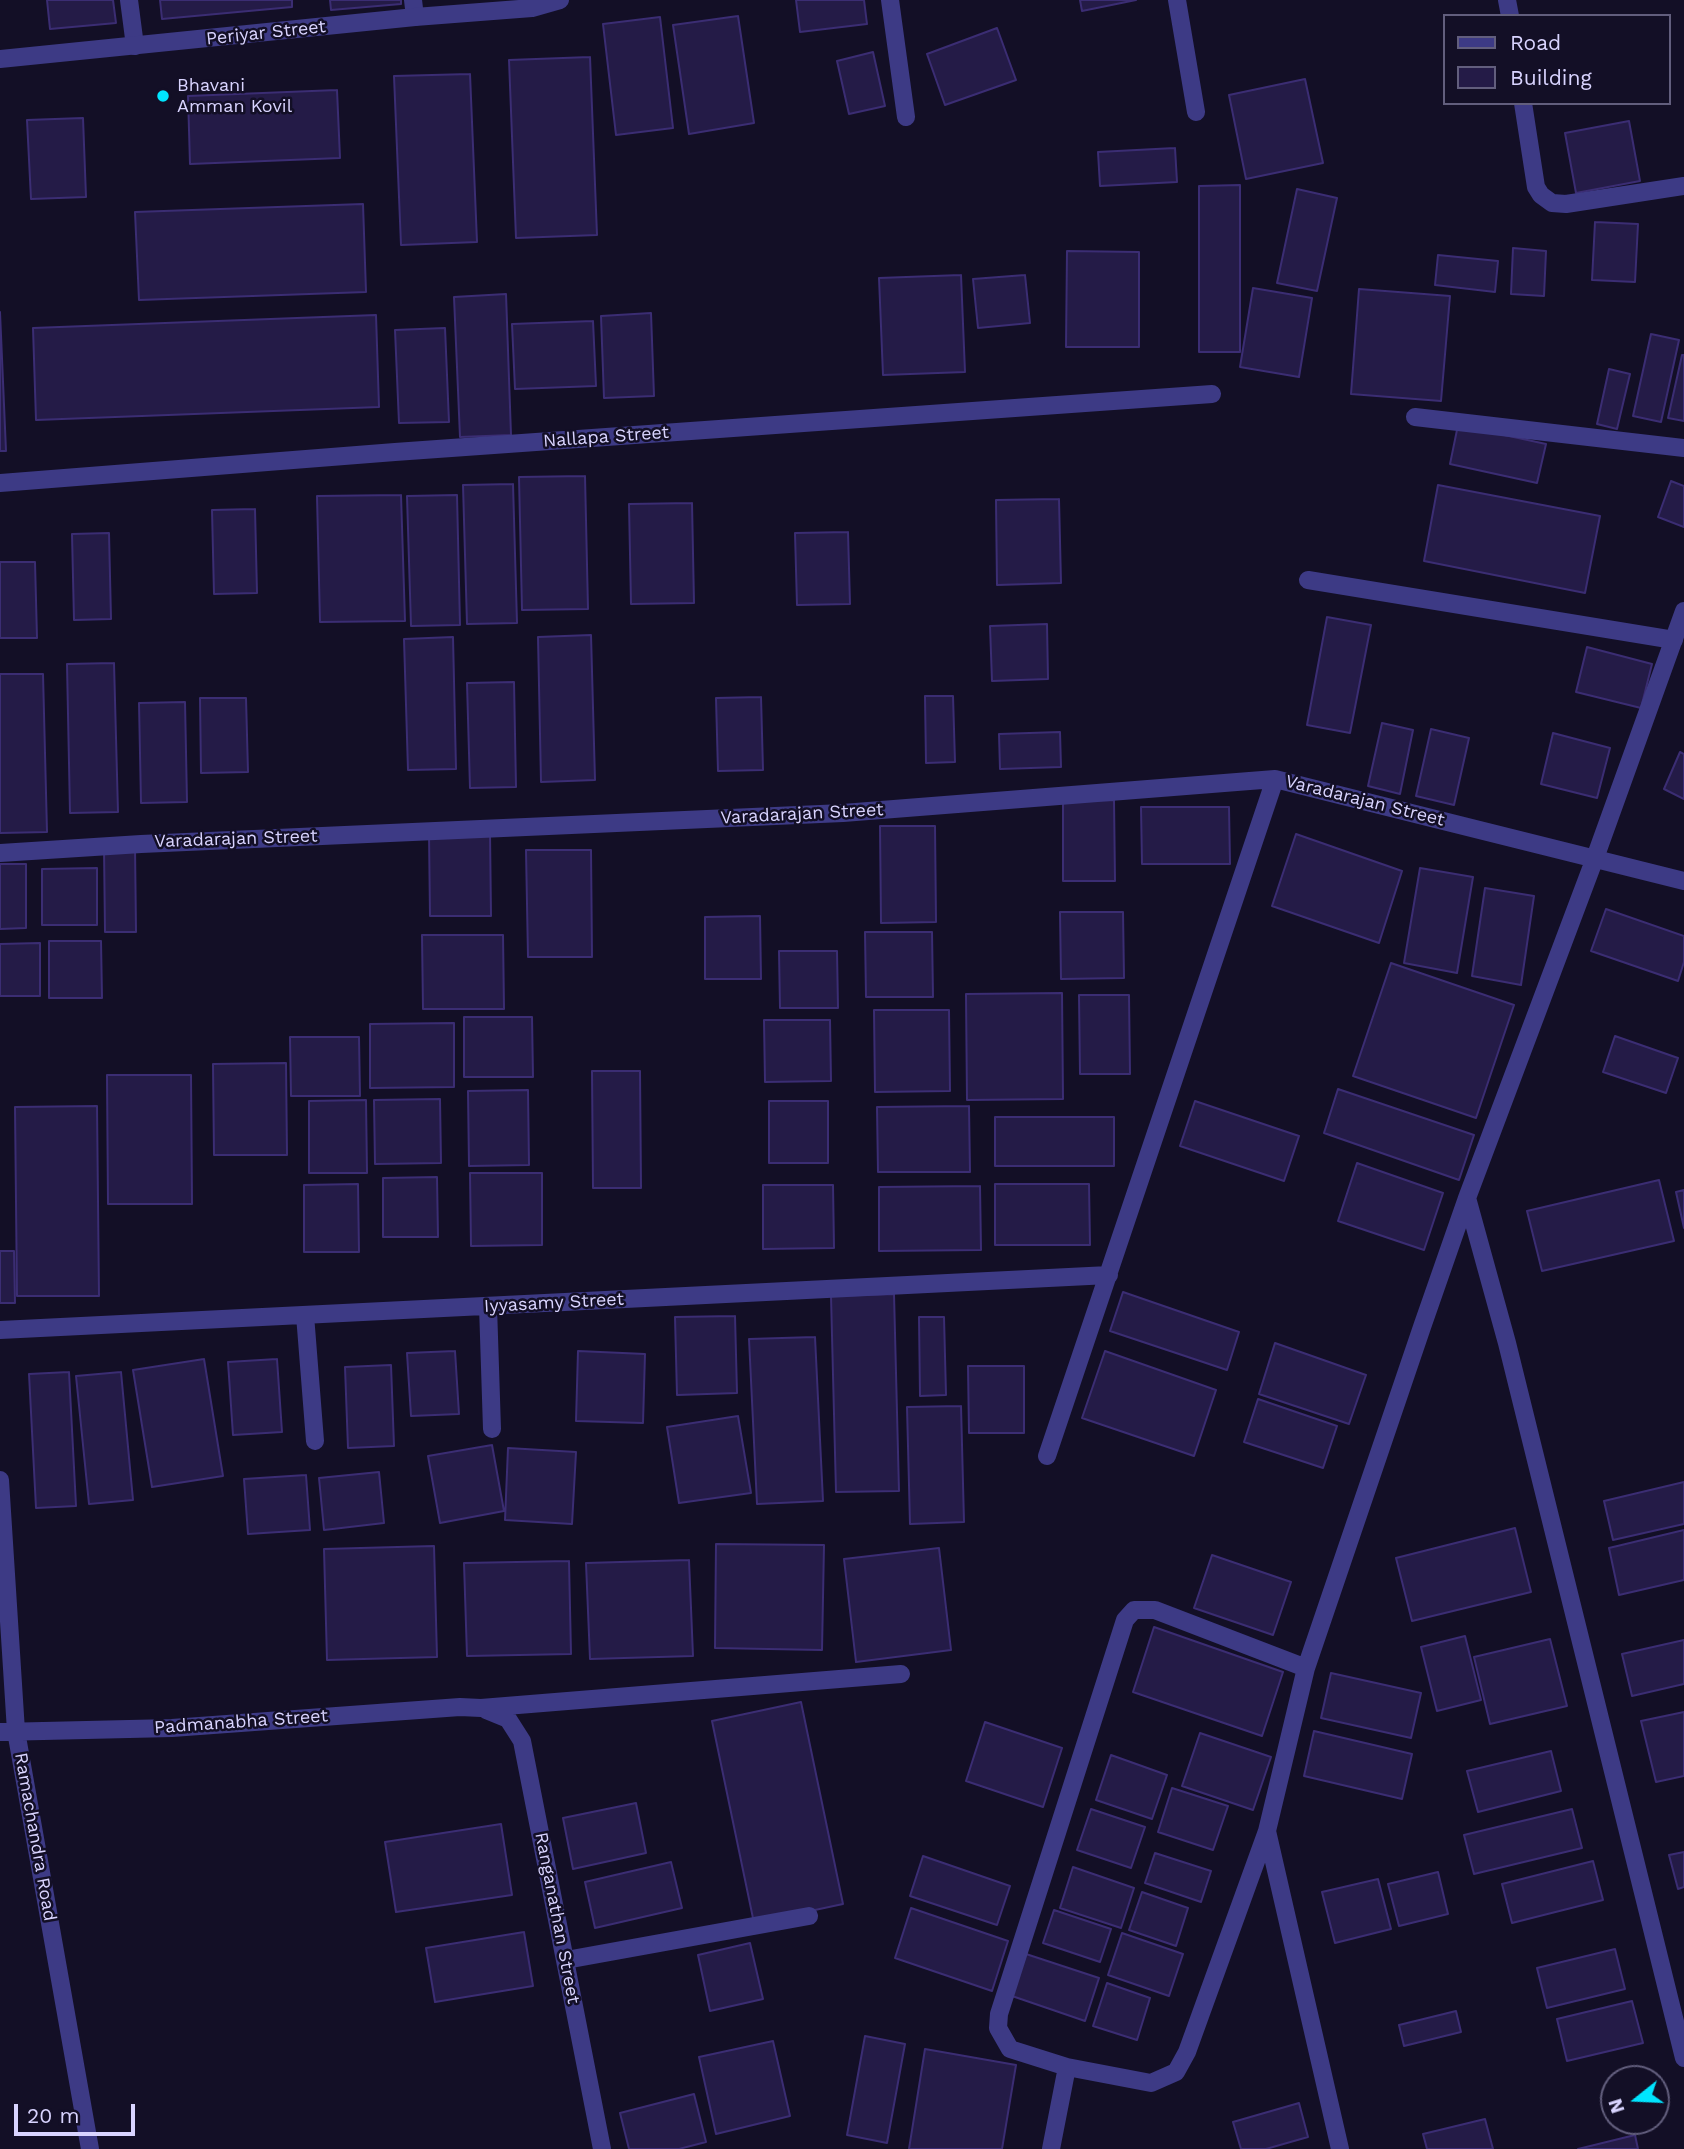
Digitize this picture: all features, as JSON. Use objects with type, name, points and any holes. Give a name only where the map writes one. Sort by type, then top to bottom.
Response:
[{"type":"street","points":[[129,0],[135,46]]},
{"type":"street","name":"Periyar Street","points":[[0,59],[135,46],[414,9],[532,8],[560,0]]},
{"type":"street","points":[[890,0],[906,117]]},
{"type":"street","points":[[1177,0],[1196,112]]},
{"type":"street","points":[[1523,105],[1536,187],[1541,195],[1552,203],[1566,204],[1684,186]]},
{"type":"street","name":"Nallapa Street","points":[[0,483],[1212,394]]},
{"type":"street","points":[[1415,417],[1684,448]]},
{"type":"street","points":[[1308,580],[1674,640]]},
{"type":"street","points":[[1306,1668],[1155,1610],[1134,1610],[1125,1620],[999,2014],[998,2028],[1010,2049],[1067,2067],[1151,2084],[1176,2072],[1188,2052],[1267,1831],[1306,1668],[1467,1198],[1595,858],[1684,611]]},
{"type":"street","points":[[1047,1456],[1275,779]]},
{"type":"street","name":"Varadarajan Street","points":[[0,853],[141,844],[843,813],[1275,779],[1684,881]]},
{"type":"street","points":[[1467,1198],[1510,1357],[1684,2058]]},
{"type":"street","name":"Iyyasamy Street","points":[[0,1330],[1108,1275]]},
{"type":"street","points":[[488,1306],[492,1429]]},
{"type":"street","points":[[305,1315],[315,1441]]},
{"type":"street","name":"Ramachandra Road","points":[[0,1480],[8,1732],[90,2149]]},
{"type":"street","name":"Padmanabha Street","points":[[8,1732],[172,1728],[460,1707],[481,1708],[901,1674]]},
{"type":"street","name":"Ranganathan Street","points":[[481,1708],[508,1719],[522,1741],[603,2149]]},
{"type":"street","points":[[1267,1831],[1340,2149]]},
{"type":"street","points":[[566,1960],[809,1916]]},
{"type":"street","points":[[1051,2149],[1067,2067]]},
{"type":"building","points":[[47,0],[113,0],[116,23],[50,29]]},
{"type":"building","points":[[160,0],[292,0],[292,7],[162,19]]},
{"type":"building","points":[[330,0],[401,0],[401,4],[331,10]]},
{"type":"building","points":[[796,0],[864,0],[867,24],[800,32]]},
{"type":"building","points":[[1080,0],[1136,0],[1082,11]]},
{"type":"building","points":[[738,16],[754,123],[689,134],[673,25]]},
{"type":"building","points":[[660,17],[673,128],[616,135],[603,24]]},
{"type":"building","points":[[997,28],[1016,80],[945,105],[927,54]]},
{"type":"building","points":[[873,52],[885,106],[849,114],[837,61]]},
{"type":"building","points":[[590,57],[597,235],[516,238],[509,60]]},
{"type":"building","points":[[470,74],[477,242],[401,245],[394,76]]},
{"type":"building","points":[[1305,79],[1323,163],[1246,179],[1229,95]]},
{"type":"building","points":[[337,90],[340,158],[190,164],[188,96]]},
{"type":"building","points":[[83,118],[86,197],[31,199],[27,120]]},
{"type":"building","points":[[1629,121],[1640,181],[1576,193],[1565,133]]},
{"type":"building","points":[[1175,148],[1177,182],[1100,186],[1098,152]]},
{"type":"building","points":[[1240,185],[1240,352],[1199,352],[1199,186]]},
{"type":"building","points":[[1297,189],[1337,198],[1317,291],[1277,283]]},
{"type":"building","points":[[363,204],[366,292],[139,300],[135,212]]},
{"type":"building","points":[[1595,222],[1638,224],[1635,282],[1592,280]]},
{"type":"building","points":[[1513,248],[1546,251],[1544,296],[1511,294]]},
{"type":"building","points":[[1067,251],[1139,252],[1139,347],[1066,347]]},
{"type":"building","points":[[1438,255],[1498,261],[1495,292],[1435,285]]},
{"type":"building","points":[[961,275],[965,372],[883,375],[879,278]]},
{"type":"building","points":[[1025,275],[1030,323],[978,328],[973,279]]},
{"type":"building","points":[[1253,288],[1312,298],[1299,377],[1240,367]]},
{"type":"building","points":[[1359,289],[1450,296],[1441,401],[1351,394]]},
{"type":"building","points":[[506,294],[511,435],[460,437],[454,297]]},
{"type":"building","points":[[0,312],[6,451],[0,451]]},
{"type":"building","points":[[651,313],[654,396],[604,398],[601,316]]},
{"type":"building","points":[[376,315],[379,407],[36,420],[33,328]]},
{"type":"building","points":[[593,321],[596,386],[515,389],[512,324]]},
{"type":"building","points":[[445,328],[449,422],[399,423],[395,330]]},
{"type":"building","points":[[1651,334],[1679,340],[1661,422],[1633,416]]},
{"type":"building","points":[[1684,355],[1684,421],[1668,418]]},
{"type":"building","points":[[1609,369],[1630,374],[1617,429],[1597,424]]},
{"type":"building","points":[[1458,425],[1546,444],[1537,483],[1450,464]]},
{"type":"building","points":[[585,476],[588,609],[522,610],[519,477]]},
{"type":"building","points":[[1671,481],[1684,486],[1684,527],[1658,517]]},
{"type":"building","points":[[513,484],[517,623],[467,624],[463,485]]},
{"type":"building","points":[[1438,485],[1600,516],[1585,593],[1424,561]]},
{"type":"building","points":[[401,495],[405,621],[320,622],[317,496]]},
{"type":"building","points":[[457,495],[460,625],[411,626],[407,496]]},
{"type":"building","points":[[1059,499],[1061,583],[997,585],[996,500]]},
{"type":"building","points":[[692,503],[694,603],[631,604],[629,504]]},
{"type":"building","points":[[255,509],[257,593],[214,594],[212,510]]},
{"type":"building","points":[[848,532],[850,604],[797,605],[795,533]]},
{"type":"building","points":[[109,533],[111,619],[74,620],[72,534]]},
{"type":"building","points":[[0,562],[35,562],[37,638],[0,638]]},
{"type":"building","points":[[1327,617],[1371,625],[1350,733],[1307,725]]},
{"type":"building","points":[[1047,624],[1048,679],[992,681],[990,626]]},
{"type":"building","points":[[591,635],[595,780],[541,782],[538,637]]},
{"type":"building","points":[[453,637],[456,769],[408,770],[404,639]]},
{"type":"building","points":[[1587,647],[1652,664],[1641,708],[1576,692]]},
{"type":"building","points":[[114,663],[118,812],[70,813],[67,664]]},
{"type":"building","points":[[0,674],[43,674],[47,832],[0,833]]},
{"type":"building","points":[[514,682],[516,787],[470,788],[467,683]]},
{"type":"building","points":[[925,696],[953,696],[955,762],[926,763]]},
{"type":"building","points":[[761,697],[763,770],[718,771],[716,698]]},
{"type":"building","points":[[200,698],[246,698],[248,772],[201,773]]},
{"type":"building","points":[[185,702],[187,802],[141,803],[139,703]]},
{"type":"building","points":[[1382,723],[1413,730],[1400,794],[1368,786]]},
{"type":"building","points":[[1431,729],[1469,738],[1454,805],[1416,796]]},
{"type":"building","points":[[1060,732],[1061,767],[1000,769],[999,734]]},
{"type":"building","points":[[1553,733],[1610,748],[1597,798],[1541,784]]},
{"type":"building","points":[[1680,752],[1684,754],[1684,799],[1664,789]]},
{"type":"building","points":[[1114,800],[1115,881],[1063,881],[1063,801]]},
{"type":"building","points":[[1141,807],[1229,807],[1230,864],[1142,864]]},
{"type":"building","points":[[880,826],[935,826],[936,922],[881,923]]},
{"type":"building","points":[[429,833],[490,833],[491,916],[430,916]]},
{"type":"building","points":[[1296,834],[1402,871],[1379,943],[1272,906]]},
{"type":"building","points":[[135,846],[136,932],[105,932],[104,847]]},
{"type":"building","points":[[526,850],[591,850],[592,957],[528,957]]},
{"type":"building","points":[[0,864],[26,864],[26,928],[0,929]]},
{"type":"building","points":[[97,868],[97,925],[42,925],[42,869]]},
{"type":"building","points":[[1420,868],[1473,877],[1457,973],[1404,963]]},
{"type":"building","points":[[1485,888],[1534,896],[1521,985],[1472,976]]},
{"type":"building","points":[[1606,909],[1684,936],[1684,962],[1678,981],[1591,951]]},
{"type":"building","points":[[1060,912],[1123,912],[1124,978],[1061,979]]},
{"type":"building","points":[[760,916],[761,979],[705,979],[705,917]]},
{"type":"building","points":[[865,932],[932,932],[933,997],[866,997]]},
{"type":"building","points":[[422,935],[503,935],[504,1009],[423,1009]]},
{"type":"building","points":[[49,941],[101,941],[102,998],[49,998]]},
{"type":"building","points":[[40,943],[40,996],[0,996],[0,944]]},
{"type":"building","points":[[779,951],[837,951],[838,1008],[780,1008]]},
{"type":"building","points":[[1391,963],[1514,1005],[1476,1118],[1353,1076]]},
{"type":"building","points":[[1062,993],[1063,1099],[967,1100],[966,994]]},
{"type":"building","points":[[1079,995],[1129,995],[1130,1074],[1080,1074]]},
{"type":"building","points":[[874,1010],[949,1010],[950,1091],[875,1092]]},
{"type":"building","points":[[464,1017],[532,1017],[533,1077],[464,1077]]},
{"type":"building","points":[[764,1020],[830,1020],[831,1081],[765,1082]]},
{"type":"building","points":[[454,1023],[454,1087],[370,1088],[370,1024]]},
{"type":"building","points":[[1615,1036],[1678,1058],[1666,1093],[1603,1072]]},
{"type":"building","points":[[290,1037],[359,1037],[360,1096],[291,1096]]},
{"type":"building","points":[[286,1063],[287,1155],[214,1155],[213,1064]]},
{"type":"building","points":[[592,1071],[640,1071],[641,1188],[593,1188]]},
{"type":"building","points":[[107,1075],[191,1075],[192,1204],[108,1204]]},
{"type":"building","points":[[1338,1089],[1474,1135],[1459,1180],[1324,1133]]},
{"type":"building","points":[[528,1090],[529,1165],[469,1166],[468,1091]]},
{"type":"building","points":[[440,1099],[441,1163],[375,1164],[374,1100]]},
{"type":"building","points":[[366,1100],[367,1173],[309,1173],[309,1101]]},
{"type":"building","points":[[769,1101],[828,1101],[828,1163],[769,1163]]},
{"type":"building","points":[[1195,1101],[1299,1136],[1284,1181],[1180,1146]]},
{"type":"building","points":[[97,1106],[99,1296],[17,1296],[15,1107]]},
{"type":"building","points":[[969,1106],[970,1172],[878,1172],[877,1107]]},
{"type":"building","points":[[995,1117],[1114,1117],[1114,1166],[995,1166]]},
{"type":"building","points":[[1357,1163],[1443,1193],[1424,1250],[1338,1221]]},
{"type":"building","points":[[470,1173],[542,1173],[542,1245],[471,1246]]},
{"type":"building","points":[[437,1177],[438,1237],[383,1237],[383,1178]]},
{"type":"building","points":[[1659,1180],[1674,1241],[1542,1271],[1527,1211]]},
{"type":"building","points":[[358,1184],[359,1252],[304,1252],[304,1185]]},
{"type":"building","points":[[995,1184],[1089,1184],[1090,1245],[995,1245]]},
{"type":"building","points":[[763,1185],[833,1185],[834,1248],[763,1249]]},
{"type":"building","points":[[980,1186],[981,1250],[879,1251],[879,1187]]},
{"type":"building","points":[[1684,1190],[1684,1228],[1676,1192]]},
{"type":"building","points":[[0,1251],[14,1251],[15,1303],[0,1303]]},
{"type":"building","points":[[1123,1292],[1239,1332],[1227,1370],[1110,1331]]},
{"type":"building","points":[[894,1294],[899,1491],[836,1492],[831,1296]]},
{"type":"building","points":[[735,1316],[737,1393],[677,1395],[675,1317]]},
{"type":"building","points":[[919,1317],[944,1317],[946,1395],[920,1396]]},
{"type":"building","points":[[815,1337],[823,1501],[757,1504],[749,1339]]},
{"type":"building","points":[[1275,1343],[1366,1375],[1349,1424],[1259,1394]]},
{"type":"building","points":[[455,1351],[459,1414],[411,1416],[407,1353]]},
{"type":"building","points":[[578,1351],[645,1354],[643,1423],[576,1421]]},
{"type":"building","points":[[1105,1351],[1216,1390],[1194,1456],[1082,1418]]},
{"type":"building","points":[[204,1359],[223,1476],[152,1487],[133,1370]]},
{"type":"building","points":[[277,1359],[282,1432],[233,1435],[228,1362]]},
{"type":"building","points":[[391,1365],[394,1446],[348,1448],[345,1367]]},
{"type":"building","points":[[968,1366],[1024,1366],[1024,1433],[969,1433]]},
{"type":"building","points":[[69,1372],[76,1506],[36,1508],[29,1374]]},
{"type":"building","points":[[121,1372],[133,1500],[89,1504],[76,1376]]},
{"type":"building","points":[[1258,1399],[1337,1426],[1323,1468],[1244,1442]]},
{"type":"building","points":[[961,1406],[964,1522],[910,1524],[907,1407]]},
{"type":"building","points":[[738,1416],[751,1493],[679,1503],[667,1427]]},
{"type":"building","points":[[492,1445],[504,1511],[440,1523],[428,1456]]},
{"type":"building","points":[[508,1448],[576,1452],[572,1524],[505,1520]]},
{"type":"building","points":[[379,1472],[384,1523],[324,1530],[319,1478]]},
{"type":"building","points":[[306,1475],[310,1530],[248,1534],[244,1479]]},
{"type":"building","points":[[1684,1482],[1684,1524],[1613,1540],[1604,1501]]},
{"type":"building","points":[[1515,1528],[1531,1592],[1412,1621],[1396,1558]]},
{"type":"building","points":[[1684,1530],[1684,1580],[1619,1595],[1609,1548]]},
{"type":"building","points":[[716,1544],[824,1545],[822,1650],[715,1648]]},
{"type":"building","points":[[434,1546],[437,1657],[327,1660],[324,1549]]},
{"type":"building","points":[[939,1548],[951,1650],[856,1662],[844,1559]]},
{"type":"building","points":[[1212,1555],[1291,1582],[1273,1635],[1194,1608]]},
{"type":"building","points":[[689,1560],[693,1656],[590,1659],[586,1563]]},
{"type":"building","points":[[569,1561],[571,1654],[467,1656],[464,1563]]},
{"type":"building","points":[[1154,1627],[1283,1672],[1262,1736],[1133,1692]]},
{"type":"building","points":[[1465,1636],[1481,1700],[1437,1711],[1421,1647]]},
{"type":"building","points":[[1550,1639],[1567,1706],[1490,1724],[1474,1657]]},
{"type":"building","points":[[1684,1640],[1684,1684],[1632,1696],[1622,1654]]},
{"type":"building","points":[[1331,1673],[1421,1693],[1411,1738],[1321,1718]]},
{"type":"building","points":[[801,1702],[843,1904],[754,1923],[712,1721]]},
{"type":"building","points":[[1684,1712],[1684,1776],[1656,1782],[1641,1721]]},
{"type":"building","points":[[985,1722],[1062,1748],[1043,1807],[966,1781]]},
{"type":"building","points":[[1314,1731],[1412,1754],[1402,1799],[1304,1776]]},
{"type":"building","points":[[1200,1733],[1271,1757],[1253,1810],[1182,1786]]},
{"type":"building","points":[[1551,1751],[1561,1791],[1478,1812],[1467,1771]]},
{"type":"building","points":[[1111,1755],[1167,1775],[1152,1819],[1096,1800]]},
{"type":"building","points":[[1172,1788],[1228,1806],[1213,1850],[1158,1832]]},
{"type":"building","points":[[636,1803],[646,1853],[573,1869],[563,1818]]},
{"type":"building","points":[[1091,1809],[1145,1827],[1131,1868],[1077,1850]]},
{"type":"building","points":[[1572,1809],[1582,1848],[1474,1874],[1464,1835]]},
{"type":"building","points":[[501,1824],[512,1895],[396,1912],[385,1842]]},
{"type":"building","points":[[1684,1852],[1684,1887],[1678,1889],[1669,1855]]},
{"type":"building","points":[[1155,1853],[1211,1871],[1201,1902],[1145,1883]]},
{"type":"building","points":[[923,1856],[1010,1886],[997,1925],[910,1896]]},
{"type":"building","points":[[1593,1861],[1603,1900],[1512,1923],[1502,1884]]},
{"type":"building","points":[[671,1862],[682,1908],[595,1928],[585,1882]]},
{"type":"building","points":[[1073,1867],[1134,1888],[1121,1928],[1060,1908]]},
{"type":"building","points":[[1438,1872],[1448,1914],[1399,1926],[1388,1884]]},
{"type":"building","points":[[1378,1879],[1391,1929],[1335,1943],[1322,1892]]},
{"type":"building","points":[[1142,1892],[1188,1908],[1176,1946],[1129,1930]]},
{"type":"building","points":[[911,1908],[1008,1941],[992,1991],[895,1958]]},
{"type":"building","points":[[1054,1910],[1111,1929],[1100,1962],[1043,1943]]},
{"type":"building","points":[[524,1932],[533,1986],[435,2002],[426,1948]]},
{"type":"building","points":[[1122,1933],[1183,1954],[1169,1996],[1108,1975]]},
{"type":"building","points":[[750,1943],[763,1999],[710,2011],[698,1955]]},
{"type":"building","points":[[1615,1949],[1625,1989],[1547,2008],[1537,1968]]},
{"type":"building","points":[[1026,1954],[1099,1978],[1085,2021],[1012,1996]]},
{"type":"building","points":[[1107,1983],[1150,1998],[1137,2040],[1093,2026]]},
{"type":"building","points":[[1632,2001],[1643,2043],[1567,2061],[1557,2019]]},
{"type":"building","points":[[1456,2011],[1461,2032],[1404,2046],[1399,2025]]},
{"type":"building","points":[[865,2036],[905,2044],[887,2143],[847,2135]]},
{"type":"building","points":[[773,2041],[790,2116],[716,2134],[699,2057]]},
{"type":"building","points":[[925,2049],[1016,2065],[1002,2149],[909,2149]]},
{"type":"building","points":[[694,2094],[706,2142],[679,2149],[629,2149],[620,2113]]},
{"type":"building","points":[[1299,2103],[1308,2137],[1266,2149],[1241,2149],[1233,2122]]},
{"type":"building","points":[[1485,2119],[1493,2149],[1427,2149],[1423,2134]]},
{"type":"building","points":[[1635,2135],[1638,2149],[1578,2149]]},
{"type":"place","name":"Bhavani Amman Kovil","points":[[163,96]]}]
